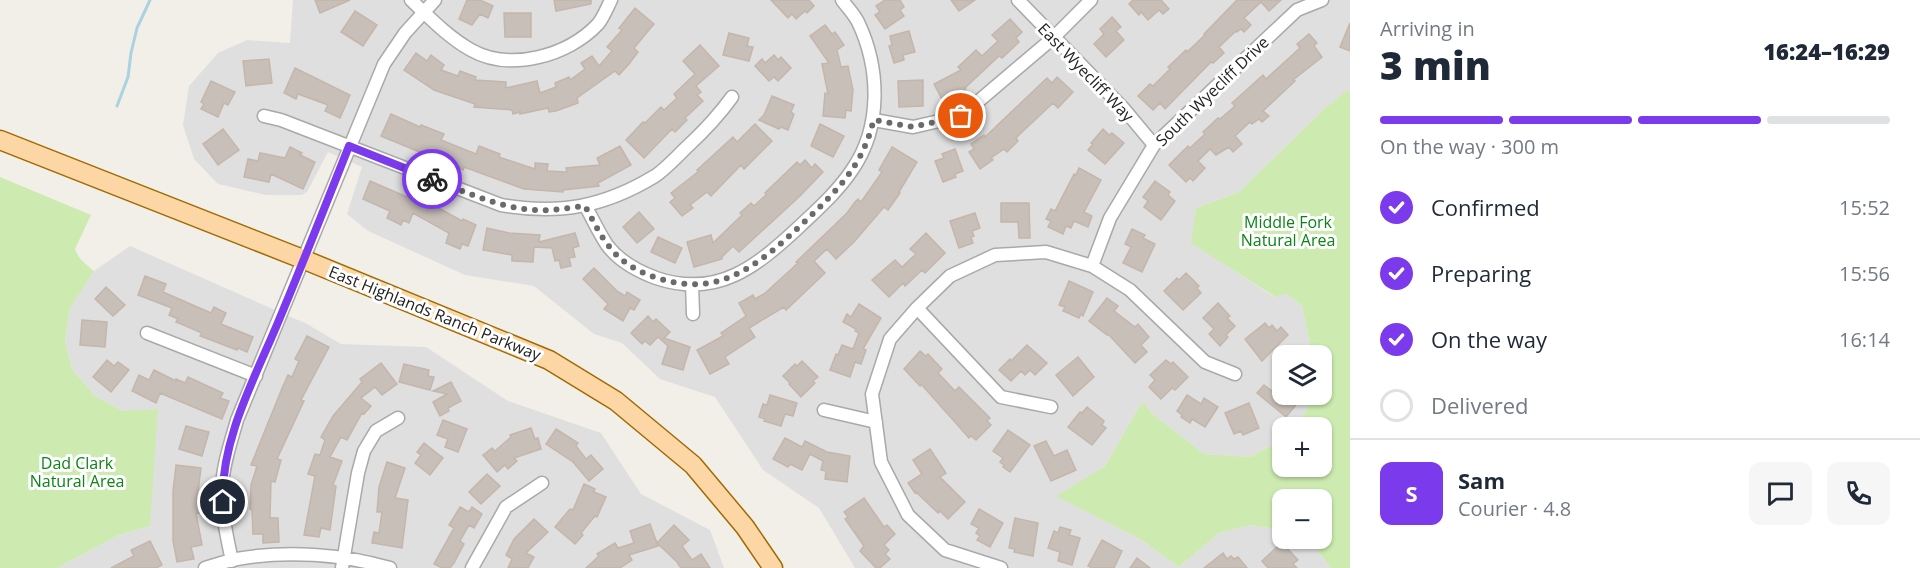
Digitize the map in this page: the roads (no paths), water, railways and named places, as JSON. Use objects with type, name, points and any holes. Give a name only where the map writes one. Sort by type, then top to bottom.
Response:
[{"type":"main road","name":"East Highlands Ranch Parkway","points":[[0,140],[549,360],[616,401],[693,465],[745,527],[773,568]]},
{"type":"street","points":[[411,0],[449,36],[473,51],[496,58],[524,60],[556,53],[578,42],[599,23],[611,0]]},
{"type":"street","points":[[232,561],[223,517],[223,477],[237,420],[384,64],[405,33],[435,0]]},
{"type":"street","points":[[585,206],[607,245],[622,260],[644,274],[669,282],[692,285],[718,282],[739,274],[769,255],[833,195],[854,168],[874,120],[875,86],[868,48],[857,21],[842,0]]},
{"type":"street","name":"East Wyecliff Way","points":[[1018,0],[1124,110],[1154,145]]},
{"type":"street","points":[[874,120],[913,127],[961,116],[1053,38],[1091,0]]},
{"type":"street","name":"South Wyecliff Drive","points":[[1092,266],[1110,218],[1154,145],[1297,10],[1322,0]]},
{"type":"street","points":[[264,116],[281,120],[501,205],[552,210],[585,206],[610,198],[657,175],[717,118],[732,97]]},
{"type":"street","points":[[1001,568],[945,550],[908,515],[881,462],[872,394],[890,339],[917,308],[950,276],[995,255],[1046,252],[1092,266],[1130,290],[1205,362],[1234,375]]},
{"type":"street","points":[[692,285],[693,314]]},
{"type":"street","points":[[917,308],[1001,397],[1051,407]]},
{"type":"street","points":[[147,333],[256,376]]},
{"type":"street","points":[[824,410],[876,422]]},
{"type":"street","points":[[343,563],[358,473],[364,451],[376,431],[398,418]]},
{"type":"street","points":[[472,568],[506,507],[542,483]]},
{"type":"street","points":[[205,568],[232,561],[288,554],[390,568]]},
{"type":"waterway","points":[[117,106],[128,77],[137,28],[150,0]]},
{"type":"park label","name":"Middle Fork Natural Area","points":[[1288,231]]},
{"type":"park label","name":"Dad Clark Natural Area","points":[[77,472]]}]
